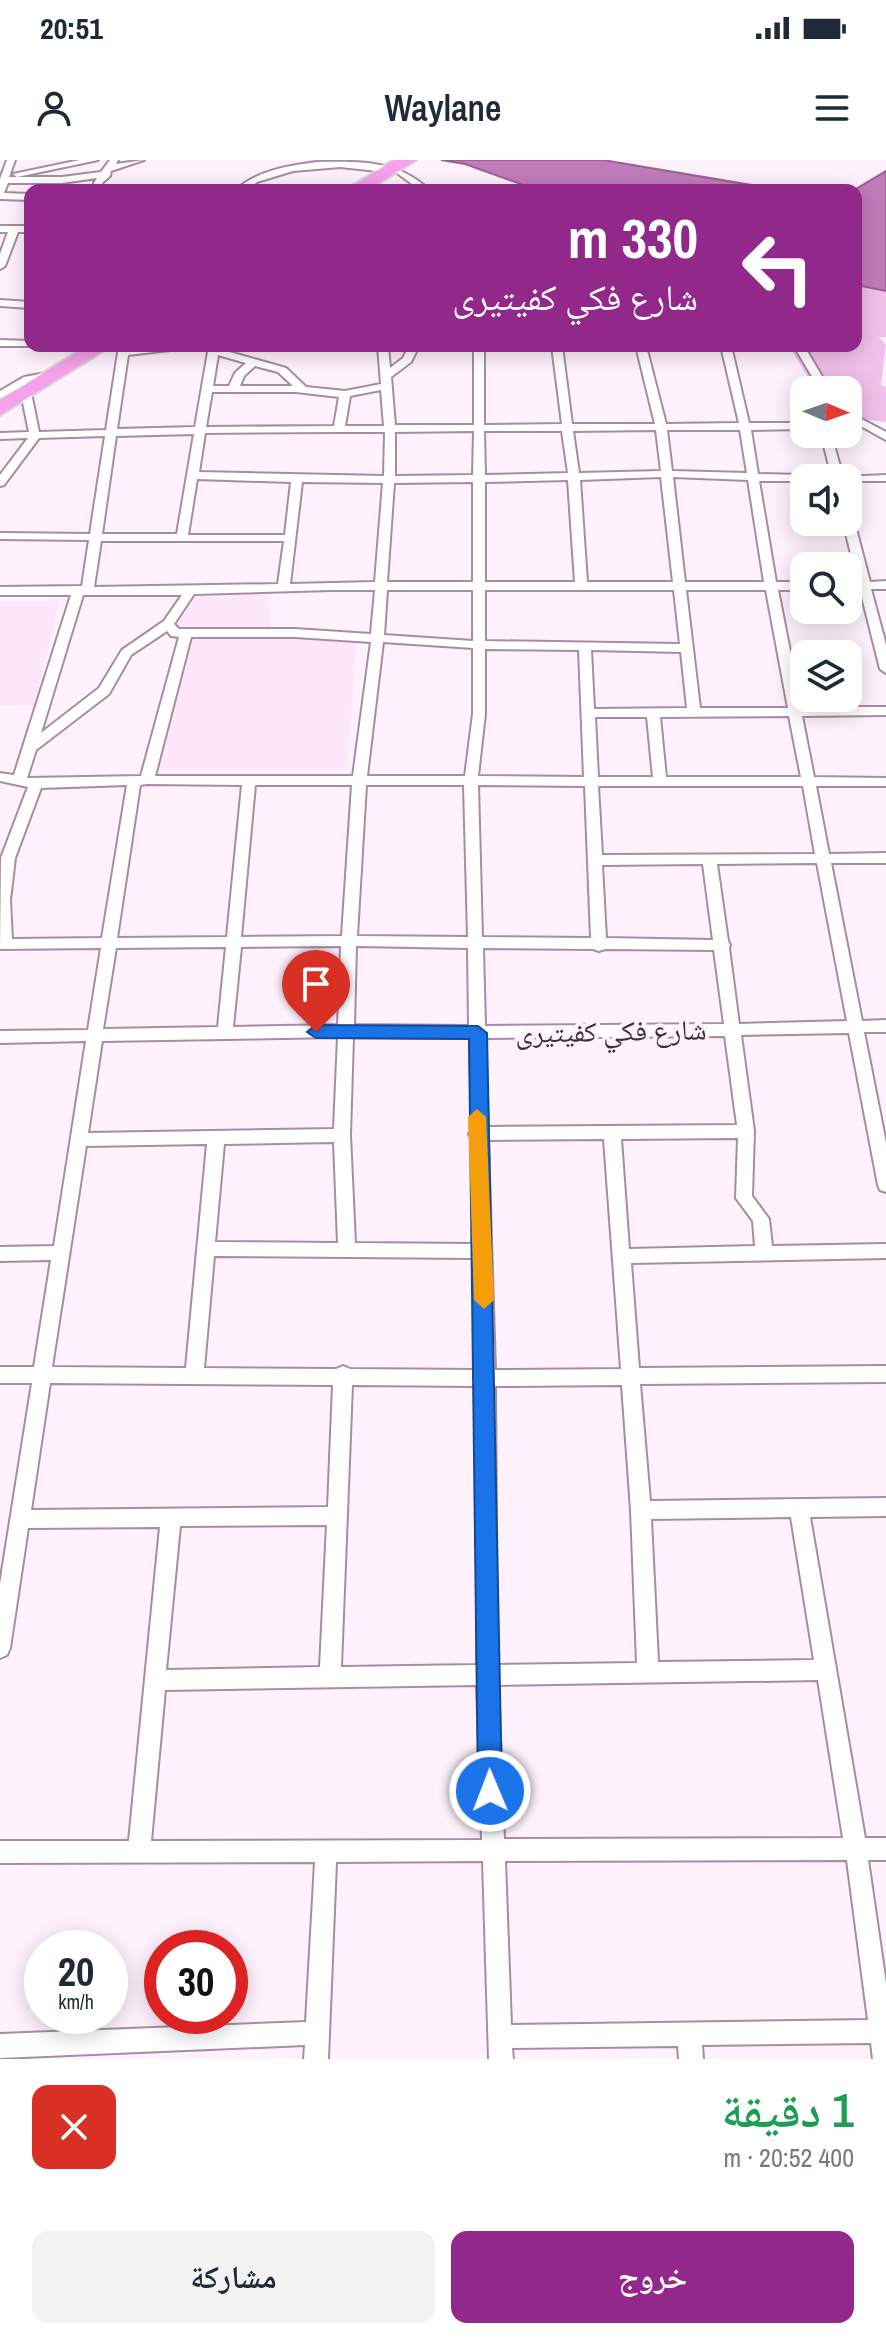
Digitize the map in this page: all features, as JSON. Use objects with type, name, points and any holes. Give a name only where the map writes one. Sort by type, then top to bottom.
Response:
[{"type":"highway","points":[[365,184],[401,163]]},
{"type":"highway","points":[[0,409],[92,352]]},
{"type":"street","points":[[11,160],[0,194],[24,196]]},
{"type":"street","points":[[4,179],[94,160]]},
{"type":"street","points":[[4,179],[62,180],[140,160]]},
{"type":"street","points":[[249,184],[263,174],[300,163],[401,163],[407,175],[418,184]]},
{"type":"street","points":[[98,184],[111,167]]},
{"type":"street","points":[[0,229],[24,229]]},
{"type":"street","points":[[0,266],[14,229]]},
{"type":"street","points":[[0,303],[24,305]]},
{"type":"street","points":[[0,343],[24,344]]},
{"type":"street","points":[[20,779],[84,589],[96,537],[124,352]]},
{"type":"street","points":[[182,538],[203,430],[213,352]]},
{"type":"street","points":[[225,352],[282,370],[302,389]]},
{"type":"street","points":[[347,1252],[342,1135],[349,941],[359,783],[377,641],[389,481],[390,430],[383,352]]},
{"type":"street","points":[[208,389],[302,389],[345,394],[385,381],[411,352]]},
{"type":"street","points":[[479,352],[479,714],[471,781],[478,1033],[477,1134],[486,1378],[487,1676],[500,2048],[689,2033],[881,2031]]},
{"type":"street","points":[[558,352],[574,479],[581,586]]},
{"type":"street","points":[[643,352],[661,425],[694,713]]},
{"type":"street","points":[[727,352],[745,428],[790,682]]},
{"type":"street","points":[[803,352],[817,376]]},
{"type":"street","points":[[233,389],[239,375],[253,362]]},
{"type":"street","points":[[0,395],[28,379],[57,374]]},
{"type":"street","points":[[0,483],[35,436],[26,393]]},
{"type":"street","points":[[339,430],[345,394]]},
{"type":"street","points":[[0,436],[203,430],[790,426]]},
{"type":"street","points":[[862,427],[886,437]]},
{"type":"street","points":[[194,475],[297,481],[479,481],[667,474],[790,478]]},
{"type":"street","points":[[862,478],[886,478]]},
{"type":"street","points":[[284,588],[297,481]]},
{"type":"street","points":[[0,536],[290,538]]},
{"type":"street","points":[[852,536],[863,585],[883,645],[886,669]]},
{"type":"street","points":[[0,591],[481,585],[790,586]]},
{"type":"street","points":[[863,585],[886,585]]},
{"type":"street","points":[[31,747],[104,691],[126,653],[168,624],[190,591]]},
{"type":"street","points":[[168,624],[175,633],[295,633],[377,641],[480,645],[686,648]]},
{"type":"street","points":[[0,1648],[111,945],[141,781],[186,633]]},
{"type":"street","points":[[585,645],[599,946]]},
{"type":"street","points":[[862,711],[886,711]]},
{"type":"street","points":[[588,713],[796,712],[886,1181]]},
{"type":"street","points":[[653,713],[660,780]]},
{"type":"street","points":[[0,777],[36,784],[141,781],[886,782]]},
{"type":"street","points":[[225,1032],[249,782]]},
{"type":"street","points":[[36,784],[4,858],[3,944],[233,945],[349,941],[723,945]]},
{"type":"street","points":[[709,858],[746,1131],[744,1198],[761,1219],[764,1254]]},
{"type":"street","points":[[593,860],[886,858]]},
{"type":"street","name":"شارع فكي كفيتيرى","points":[[0,1037],[886,1026]]},
{"type":"street","points":[[477,1134],[746,1131]]},
{"type":"street","points":[[612,1133],[628,1376],[641,1510],[648,1672]]},
{"type":"street","points":[[80,1140],[342,1135]]},
{"type":"street","points":[[194,1377],[216,1138]]},
{"type":"street","points":[[207,1249],[483,1251]]},
{"type":"street","points":[[622,1256],[886,1251]]},
{"type":"street","points":[[0,1254],[62,1253]]},
{"type":"street","points":[[330,1677],[343,1374]]},
{"type":"street","points":[[0,1375],[194,1377],[343,1374],[486,1378],[886,1374]]},
{"type":"street","points":[[641,1510],[886,1507]]},
{"type":"street","points":[[799,1509],[856,1849],[885,2059]]},
{"type":"street","points":[[20,1519],[337,1516]]},
{"type":"street","points":[[139,1850],[171,1517]]},
{"type":"street","points":[[154,1680],[826,1670]]},
{"type":"street","points":[[316,2059],[326,1849]]},
{"type":"street","points":[[0,1852],[886,1849]]},
{"type":"street","points":[[0,2046],[129,2050],[317,2033]]},
{"type":"street","points":[[689,2033],[691,2059]]},
{"type":"shaded area","points":[[441,160],[603,160],[745,184],[520,184],[465,164]]},
{"type":"shaded area","points":[[886,171],[886,291],[862,286],[862,185]]},
{"type":"shaded area","points":[[862,286],[886,291],[886,337],[879,337],[886,345],[881,385],[886,387],[886,422],[862,419],[862,376],[807,376],[793,352],[862,352]]},
{"type":"shaded area","points":[[269,594],[270,632],[175,630],[189,596]]},
{"type":"shaded area","points":[[0,601],[60,601],[34,706],[0,706]]},
{"type":"shaded area","points":[[189,635],[295,635],[357,641],[347,770],[159,770]]},
{"type":"slow traffic","points":[[477,1117],[484,1300]]},
{"type":"route","points":[[316,1032],[478,1033],[477,1134],[486,1378],[490,1791]]}]
